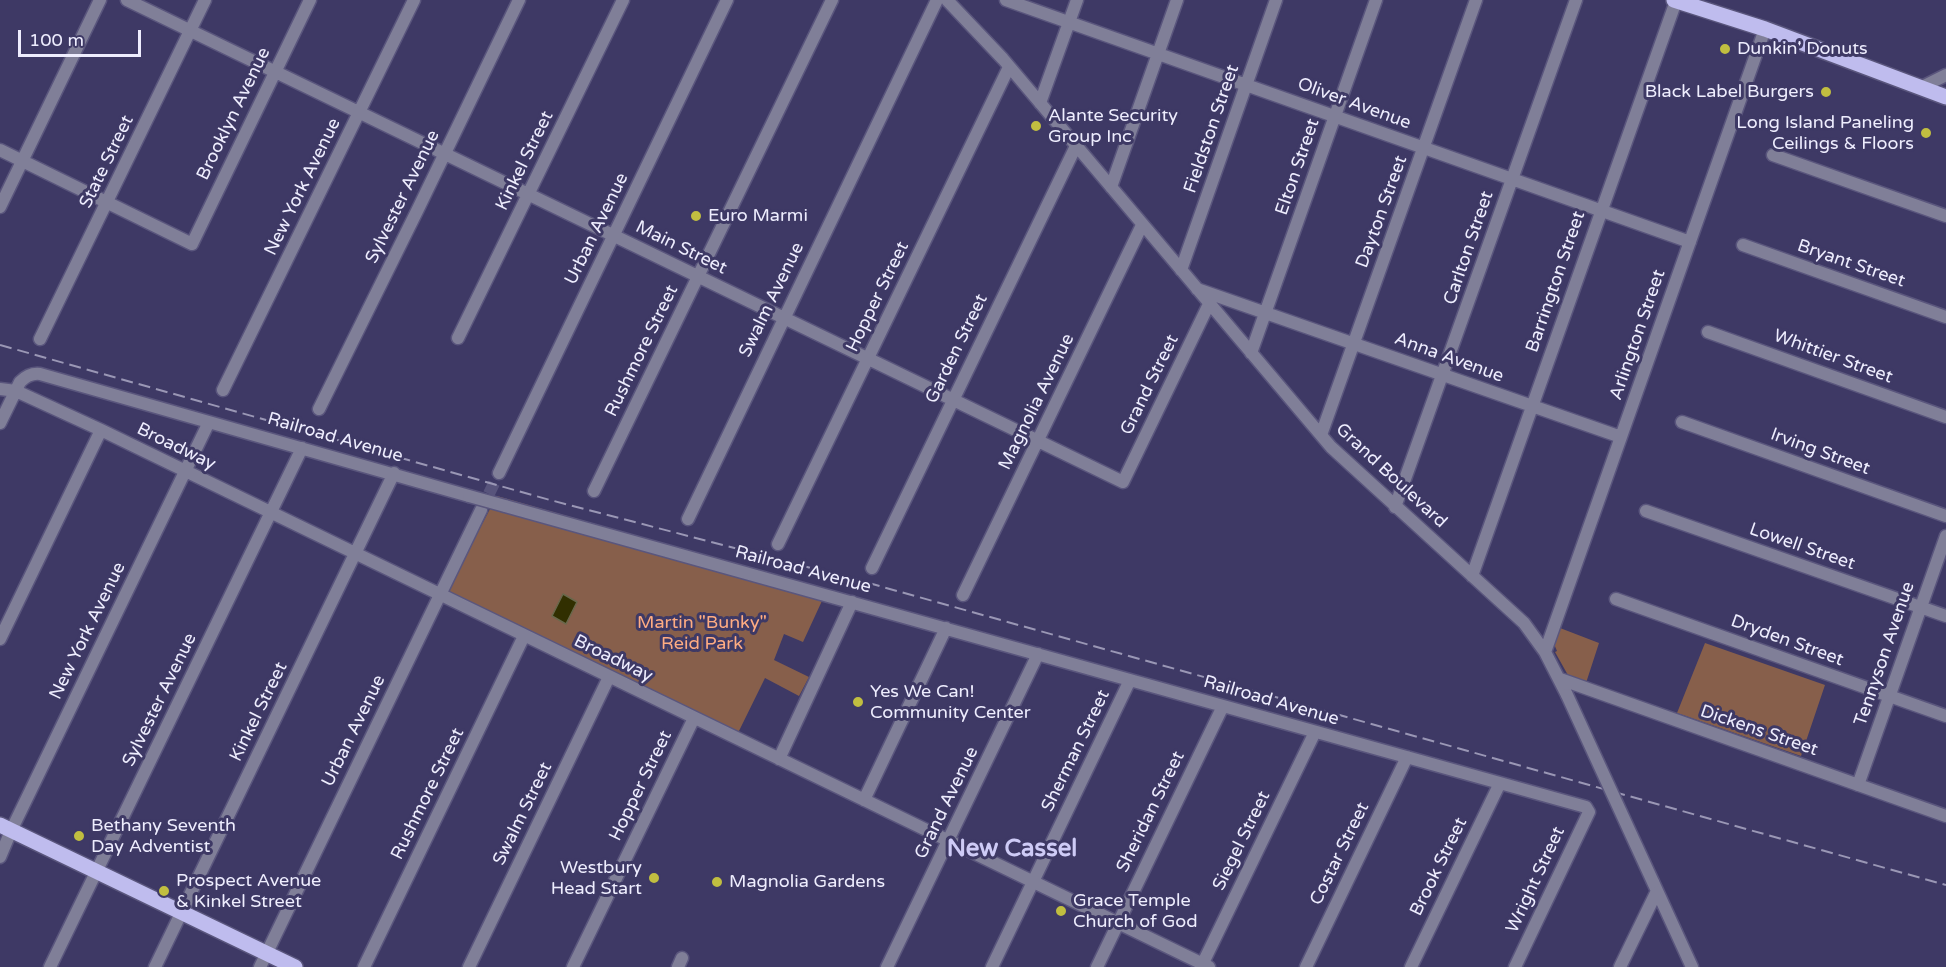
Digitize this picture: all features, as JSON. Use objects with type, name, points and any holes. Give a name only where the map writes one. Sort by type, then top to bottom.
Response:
[{"type":"main road","points":[[1675,0],[1765,29],[1946,97]]},
{"type":"main road","points":[[5,828],[182,912],[263,960],[295,967]]},
{"type":"street","points":[[0,207],[100,0]]},
{"type":"street","name":"Main Street","points":[[127,0],[1123,482]]},
{"type":"street","name":"State Street","points":[[40,339],[205,0]]},
{"type":"street","name":"Brooklyn Avenue","points":[[107,202],[192,244],[310,0]]},
{"type":"street","name":"New York Avenue","points":[[223,390],[414,0]]},
{"type":"street","name":"Sylvester Avenue","points":[[319,409],[519,0]]},
{"type":"street","name":"Kinkel Street","points":[[458,338],[623,0]]},
{"type":"street","name":"Urban Avenue","points":[[499,473],[728,0]]},
{"type":"street","name":"Rushmore Street","points":[[594,491],[832,0]]},
{"type":"street","name":"Swalm Avenue","points":[[688,519],[937,0]]},
{"type":"street","name":"Grand Boulevard","points":[[947,0],[1009,67],[1348,465],[1524,623],[1545,652],[1560,679],[1692,967]]},
{"type":"street","name":"Oliver Avenue","points":[[1006,0],[1690,242]]},
{"type":"street","points":[[1040,103],[1077,0]]},
{"type":"street","points":[[1111,187],[1177,0]]},
{"type":"street","name":"Fieldston Street","points":[[1181,270],[1276,0]]},
{"type":"street","name":"Elton Street","points":[[1266,312],[1376,0]]},
{"type":"street","name":"Dayton Street","points":[[1322,435],[1476,0]]},
{"type":"street","name":"Carlton Street","points":[[1395,507],[1575,0]]},
{"type":"street","name":"Barrington Street","points":[[1472,576],[1675,0]]},
{"type":"street","name":"Arlington Street","points":[[1545,652],[1765,29]]},
{"type":"street","name":"Hopper Street","points":[[778,544],[1009,67]]},
{"type":"street","points":[[1920,88],[1946,75]]},
{"type":"street","name":"Garden Street","points":[[872,568],[1076,146]]},
{"type":"street","points":[[0,150],[107,202]]},
{"type":"street","points":[[1773,155],[1946,216]]},
{"type":"street","name":"Magnolia Avenue","points":[[963,595],[1142,225]]},
{"type":"street","name":"Bryant Street","points":[[1743,245],[1946,317]]},
{"type":"street","name":"Anna Avenue","points":[[1196,288],[1621,437]]},
{"type":"street","name":"Grand Street","points":[[1123,482],[1209,304]]},
{"type":"street","points":[[1251,353],[1266,312]]},
{"type":"street","name":"Whittier Street","points":[[1708,332],[1946,417]]},
{"type":"street","name":"Railroad Avenue","points":[[16,391],[24,378],[34,373],[40,374],[1588,809]]},
{"type":"street","name":"Broadway","points":[[0,389],[16,391],[101,430],[1205,966]]},
{"type":"street","points":[[0,423],[16,391]]},
{"type":"street","name":"New York Avenue","points":[[0,856],[5,828],[209,422]]},
{"type":"street","name":"Irving Street","points":[[1682,422],[1946,516]]},
{"type":"street","points":[[0,639],[101,430]]},
{"type":"street","name":"Sylvester Avenue","points":[[50,967],[302,448]]},
{"type":"street","name":"Kinkel Street","points":[[155,967],[394,473]]},
{"type":"street","name":"Urban Avenue","points":[[263,960],[481,510]]},
{"type":"street","name":"Lowell Street","points":[[1646,511],[1946,616]]},
{"type":"street","name":"Tennyson Avenue","points":[[1858,785],[1946,536]]},
{"type":"street","name":"Dryden Street","points":[[1616,599],[1946,716]]},
{"type":"street","points":[[779,759],[852,602]]},
{"type":"street","points":[[864,800],[946,628]]},
{"type":"street","name":"Rushmore Street","points":[[364,967],[524,636]]},
{"type":"street","name":"Grand Avenue","points":[[887,967],[1038,654]]},
{"type":"street","name":"Swalm Street","points":[[469,967],[609,677]]},
{"type":"street","name":"Dickens Street","points":[[1560,679],[1946,816]]},
{"type":"street","name":"Sherman Street","points":[[992,967],[1131,680]]},
{"type":"street","name":"Sheridan Street","points":[[1097,967],[1223,706]]},
{"type":"street","name":"Hopper Street","points":[[573,967],[694,718]]},
{"type":"street","name":"Siegel Street","points":[[1205,966],[1315,732]]},
{"type":"street","name":"Costar Street","points":[[1306,967],[1407,757]]},
{"type":"street","name":"Brook Street","points":[[1411,967],[1500,783]]},
{"type":"street","name":"Wright Street","points":[[1515,967],[1587,817],[1588,809]]},
{"type":"street","points":[[1620,967],[1655,887]]},
{"type":"green space","name":"Martin \"Bunky\" Reid Park","points":[[497,496],[827,590],[803,642],[784,634],[774,660],[809,677],[799,696],[765,678],[737,735],[445,593]]},
{"type":"green space","points":[[1560,628],[1599,643],[1586,683],[1569,677],[1555,652],[1557,651],[1554,644]]},
{"type":"green space","points":[[1705,643],[1825,685],[1801,756],[1677,713]]},
{"type":"shaded area","points":[[563,594],[577,602],[566,624],[552,616]]},
{"type":"tunnel","points":[[481,510],[499,473]]},
{"type":"railway","points":[[0,345],[550,500],[865,582],[1946,885]]},
{"type":"place","name":"Dunkin' Donuts","points":[[1725,49]]},
{"type":"place","name":"Black Label Burgers","points":[[1826,92]]},
{"type":"place","name":"Alante Security Group Inc","points":[[1036,126]]},
{"type":"place","name":"Long Island Paneling Ceilings & Floors","points":[[1926,133]]},
{"type":"place","name":"Euro Marmi","points":[[696,216]]},
{"type":"place","name":"Yes We Can! Community Center","points":[[858,702]]},
{"type":"place","name":"Bethany Seventh Day Adventist","points":[[79,836]]},
{"type":"place","name":"Westbury Head Start","points":[[654,878]]},
{"type":"place","name":"Magnolia Gardens","points":[[717,882]]},
{"type":"place","name":"Prospect Avenue & Kinkel Street","points":[[164,891]]},
{"type":"place","name":"Grace Temple Church of God","points":[[1061,911]]},
{"type":"district","name":"New Cassel","points":[[1012,850]]}]
